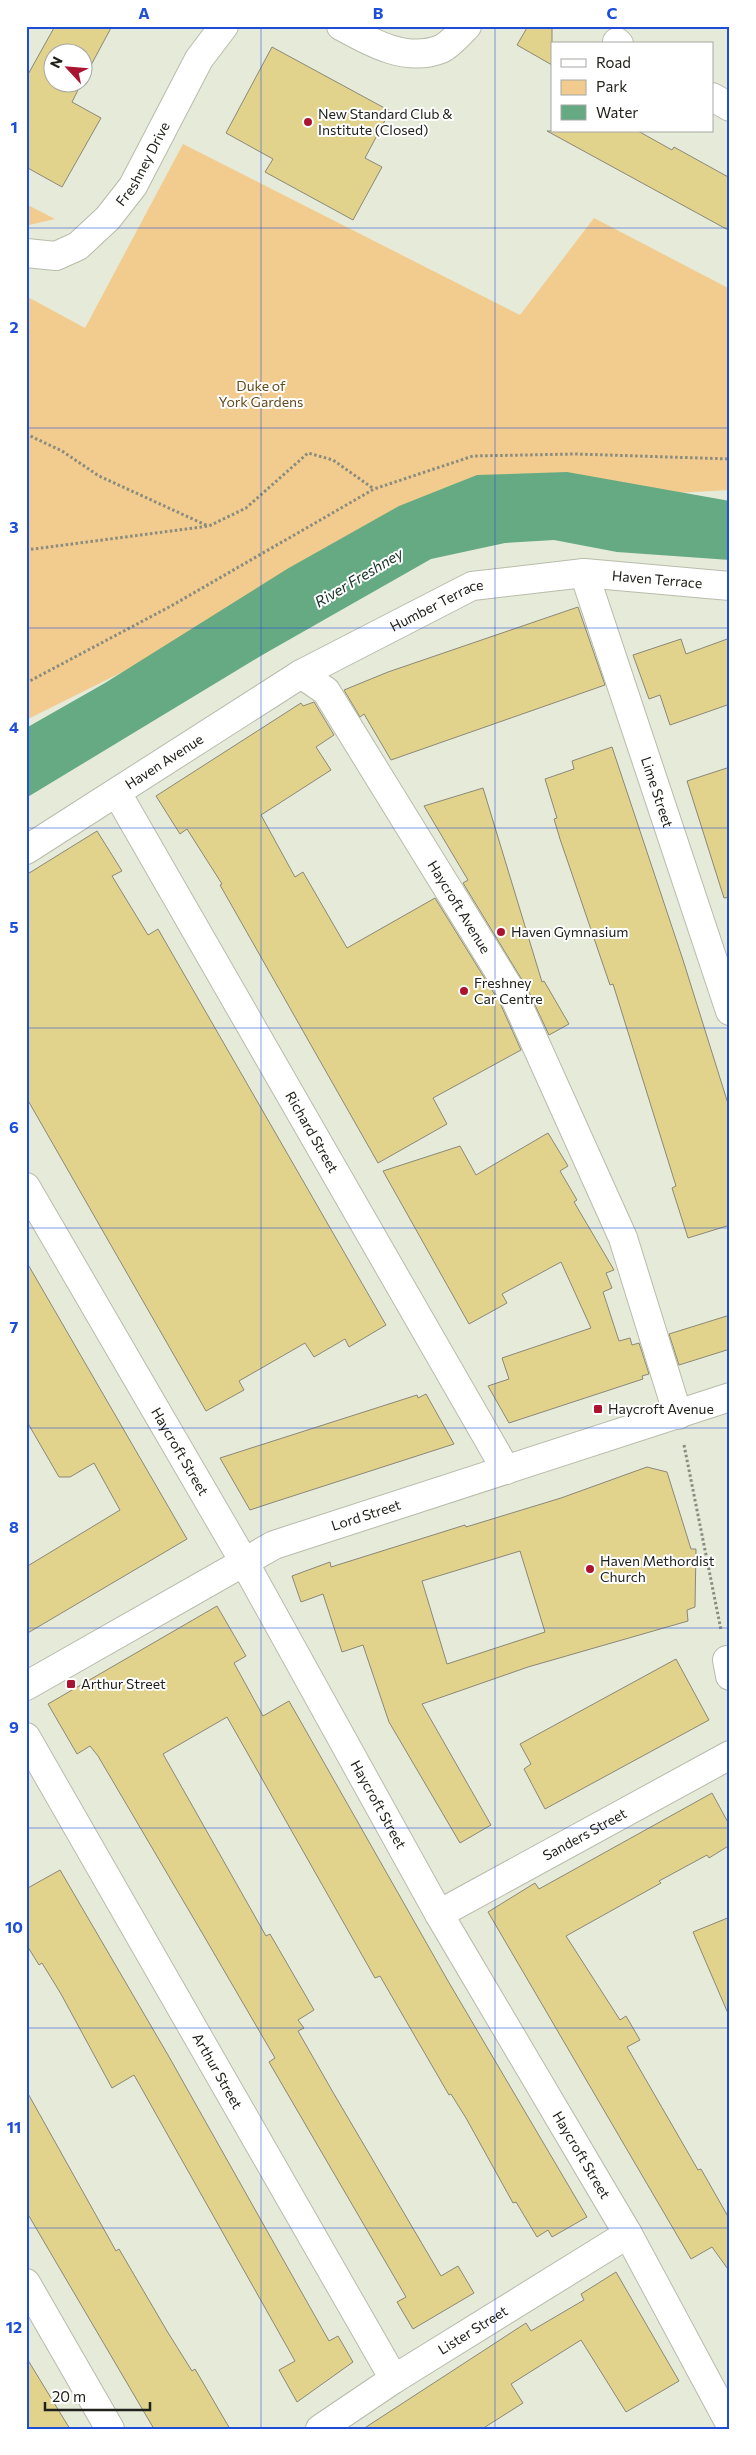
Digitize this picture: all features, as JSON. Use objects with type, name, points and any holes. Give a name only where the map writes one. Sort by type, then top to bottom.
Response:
[{"type":"street","name":"Freshney Drive","points":[[26,253],[56,256],[78,246],[108,218],[133,186],[199,59],[224,26]]},
{"type":"street","points":[[341,26],[382,47],[417,54],[442,49],[467,26]]},
{"type":"street","points":[[714,98],[730,107]]},
{"type":"street","name":"Haven Terrace","points":[[584,573],[730,586]]},
{"type":"street","name":"Humber Terrace","points":[[301,674],[472,586],[584,573]]},
{"type":"street","name":"Lime Street","points":[[584,573],[730,1011]]},
{"type":"street","name":"Haven Avenue","points":[[26,850],[301,674]]},
{"type":"street","name":"Haycroft Avenue","points":[[301,674],[326,692],[514,996],[623,1238],[678,1415]]},
{"type":"street","name":"Richard Street","points":[[117,793],[506,1470]]},
{"type":"street","name":"Haycroft Street","points":[[26,1186],[243,1560],[439,1914],[628,2234],[730,2424]]},
{"type":"street","name":"Lord Street","points":[[26,1686],[243,1560],[274,1544],[730,1397]]},
{"type":"street","name":"Arthur Street","points":[[26,1737],[394,2379]]},
{"type":"street","name":"Sanders Street","points":[[439,1914],[730,1755]]},
{"type":"street","name":"Lister Street","points":[[320,2429],[394,2379],[628,2234]]},
{"type":"street","points":[[26,2283],[110,2429]]},
{"type":"path","points":[[26,434],[62,451],[99,476],[209,526]]},
{"type":"path","points":[[26,550],[209,526],[246,508],[308,453],[332,460],[374,489]]},
{"type":"path","points":[[26,684],[170,606],[374,489],[473,456],[576,454],[730,459]]},
{"type":"path","points":[[678,1415],[728,1669]]},
{"type":"green space","name":"Duke of York Gardens","points":[[183,144],[520,315],[594,218],[730,289],[730,490],[458,505],[26,720],[26,296],[85,328]]},
{"type":"green space","points":[[26,204],[55,219],[26,224]]},
{"type":"water","name":"River Freshney","points":[[567,472],[730,501],[730,560],[617,552],[554,540],[505,543],[431,559],[264,654],[26,798],[26,728],[105,683],[287,569],[399,506],[477,475]]},
{"type":"building","points":[[55,26],[112,26],[92,63],[92,42],[46,42]]},
{"type":"building","points":[[528,26],[552,26],[551,64],[517,45]]},
{"type":"building","name":"New Standard Club & Institute (Closed)","points":[[272,47],[390,111],[365,158],[382,167],[353,220],[265,172],[273,159],[226,133]]},
{"type":"building","points":[[42,49],[42,92],[77,92],[72,102],[101,118],[62,187],[26,167],[26,78]]},
{"type":"building","points":[[547,131],[640,132],[672,150],[674,147],[730,178],[730,231]]},
{"type":"building","points":[[578,607],[605,685],[391,760],[364,714],[360,717],[344,690],[388,672]]},
{"type":"building","points":[[730,638],[730,704],[670,725],[660,695],[649,699],[633,655],[681,639],[686,654]]},
{"type":"building","points":[[314,702],[334,735],[316,747],[331,770],[261,815],[295,877],[303,872],[347,948],[435,898],[500,1003],[521,1050],[433,1098],[447,1124],[378,1163],[220,885],[222,884],[187,829],[180,834],[156,796],[301,703],[303,706]]},
{"type":"building","points":[[612,747],[683,960],[730,1110],[730,1225],[688,1238],[672,1188],[676,1186],[613,984],[610,985],[560,839],[554,819],[557,818],[545,779],[574,769],[572,761]]},
{"type":"building","points":[[730,767],[730,897],[724,898],[687,781]]},
{"type":"building","points":[[483,788],[542,982],[544,981],[569,1024],[549,1035],[527,988],[463,883],[468,880],[424,806]]},
{"type":"building","points":[[97,831],[122,871],[112,876],[148,935],[158,929],[386,1325],[349,1347],[345,1339],[314,1357],[305,1343],[239,1381],[244,1390],[206,1411],[26,1097],[26,875]]},
{"type":"building","points":[[548,1133],[568,1166],[560,1171],[577,1200],[574,1202],[614,1270],[606,1273],[612,1288],[603,1292],[619,1341],[630,1338],[632,1345],[639,1343],[649,1374],[642,1376],[643,1379],[509,1423],[488,1386],[509,1379],[502,1358],[591,1328],[561,1262],[502,1294],[507,1303],[469,1324],[383,1171],[460,1146],[476,1175]]},
{"type":"building","points":[[26,1261],[187,1539],[26,1634],[26,1567],[120,1510],[94,1463],[70,1477],[59,1477],[26,1420]]},
{"type":"building","points":[[730,1315],[730,1349],[679,1365],[669,1334]]},
{"type":"building","points":[[426,1394],[454,1444],[250,1510],[220,1458],[417,1395],[418,1398]]},
{"type":"building","points":[[647,1467],[667,1472],[691,1549],[696,1549],[695,1607],[687,1610],[688,1621],[528,1667],[422,1704],[491,1825],[460,1843],[389,1722],[363,1645],[342,1652],[323,1594],[301,1602],[292,1576],[330,1562],[331,1567],[465,1525],[466,1527],[561,1498]],"holes":[[[520,1551],[545,1632],[447,1664],[422,1581]]]},
{"type":"building","points":[[217,1606],[246,1656],[234,1663],[263,1716],[289,1701],[448,1981],[587,2217],[552,2237],[548,2230],[537,2237],[516,2202],[513,2203],[466,2118],[451,2094],[449,2095],[380,1976],[375,1978],[227,1717],[163,1754],[266,1936],[270,1934],[314,2010],[298,2020],[304,2028],[298,2031],[334,2094],[441,2276],[458,2266],[474,2293],[413,2329],[397,2302],[406,2297],[269,2062],[275,2058],[201,1931],[98,1756],[90,1746],[77,1754],[48,1704]]},
{"type":"building","points":[[676,1659],[709,1720],[545,1809],[524,1769],[531,1764],[520,1744]]},
{"type":"building","points":[[712,1793],[730,1826],[730,1845],[709,1858],[707,1855],[659,1881],[661,1883],[566,1936],[620,2020],[626,2016],[640,2040],[627,2047],[698,2170],[701,2169],[730,2220],[730,2272],[712,2247],[691,2259],[488,1912],[535,1883],[539,1889]]},
{"type":"building","points":[[60,1870],[168,2055],[329,2341],[338,2336],[353,2362],[297,2402],[279,2370],[295,2361],[134,2075],[112,2088],[61,1994],[42,1963],[39,1965],[26,1944],[26,1889]]},
{"type":"building","points":[[730,1917],[730,2018],[693,1932]]},
{"type":"building","points":[[26,2090],[116,2251],[119,2249],[167,2331],[192,2371],[195,2369],[230,2429],[154,2429],[26,2211]]},
{"type":"building","points":[[616,2272],[679,2381],[626,2412],[581,2340],[511,2384],[523,2403],[482,2429],[363,2429],[526,2323],[531,2331],[584,2300],[581,2294]]},
{"type":"building","points":[[26,2357],[70,2429],[26,2429]]},
{"type":"place","name":"New Standard Club & Institute (Closed)","points":[[308,122]]},
{"type":"place","name":"Haven Gymnasium","points":[[501,932]]},
{"type":"place","name":"Freshney Car Centre","points":[[464,991]]},
{"type":"place","name":"Haycroft Avenue","points":[[598,1409]]},
{"type":"place","name":"Haven Methordist Church","points":[[590,1569]]},
{"type":"place","name":"Arthur Street","points":[[71,1684]]}]
